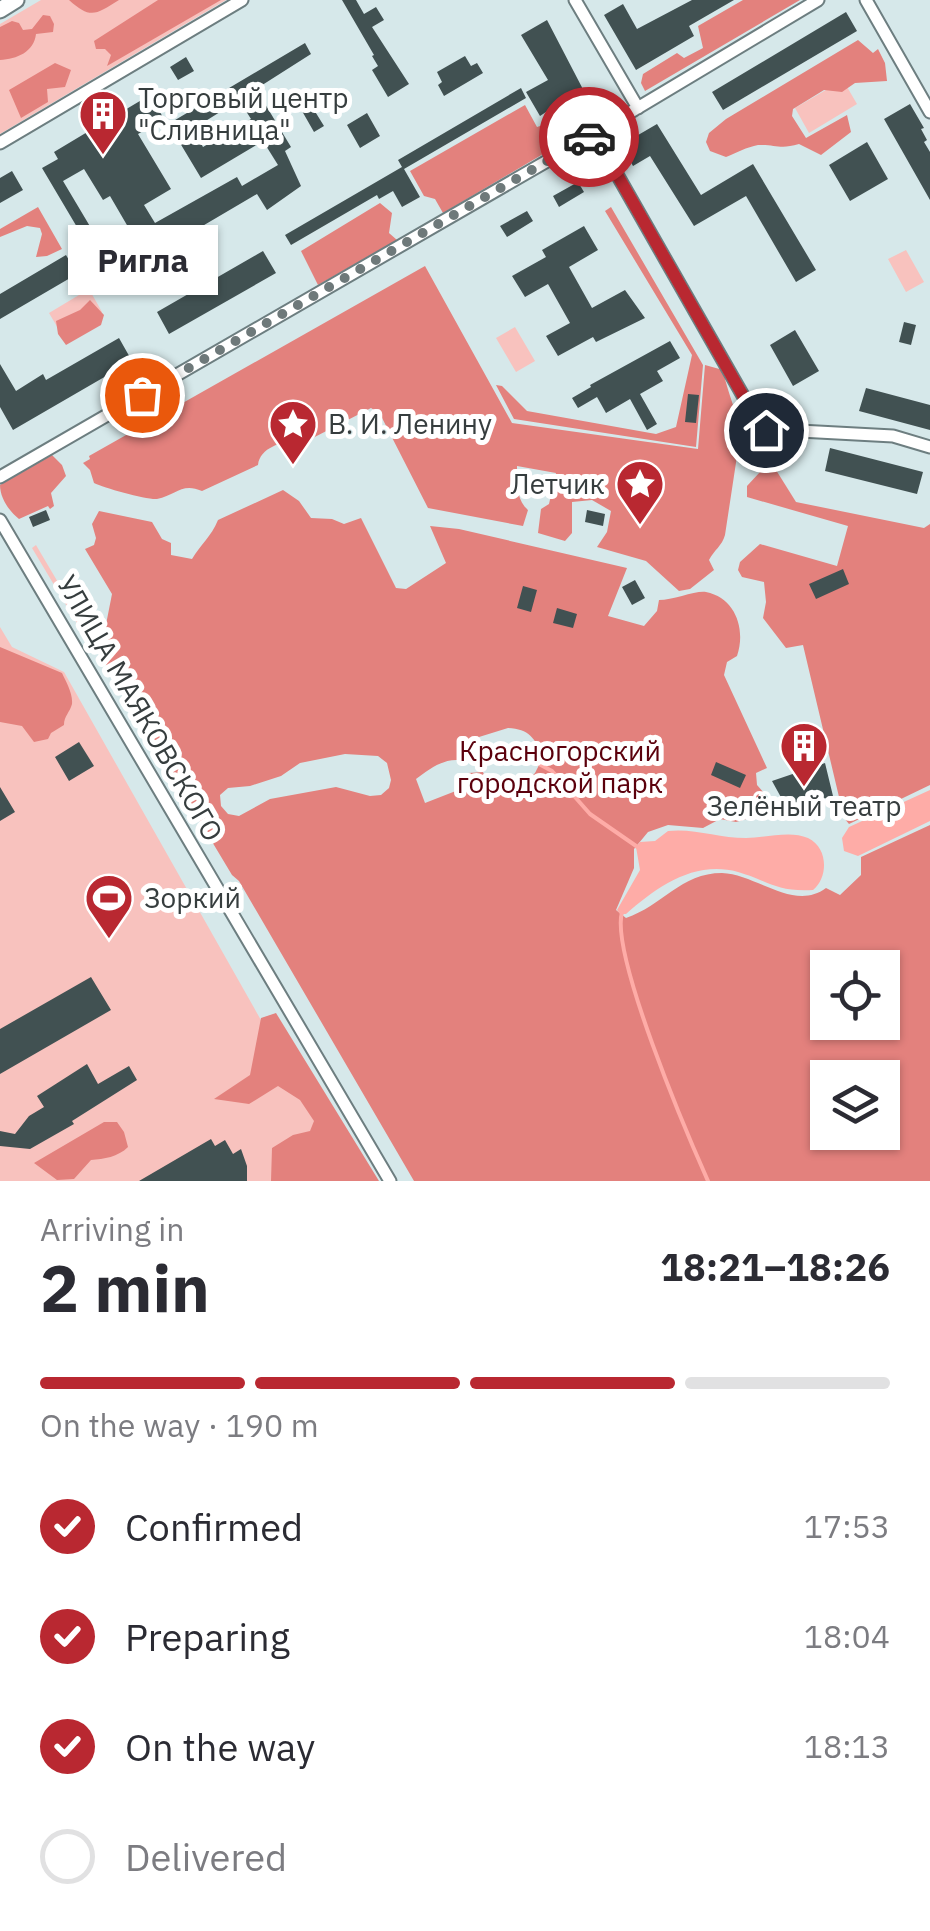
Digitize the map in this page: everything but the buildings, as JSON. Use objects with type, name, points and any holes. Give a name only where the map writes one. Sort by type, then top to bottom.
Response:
[{"type":"main road","points":[[0,10],[16,0]]},
{"type":"street","points":[[0,142],[242,0]]},
{"type":"street","points":[[574,0],[638,108]]},
{"type":"street","points":[[0,477],[818,0]]},
{"type":"street","points":[[866,0],[930,112]]},
{"type":"street","points":[[594,134],[762,429],[893,436],[930,447]]},
{"type":"street","name":"УЛИЦА МАЯКОВСКОГО","points":[[0,520],[390,1181]]},
{"type":"shaded area","points":[[41,0],[226,0],[0,134],[0,24]]},
{"type":"shaded area","points":[[843,80],[857,104],[809,133],[795,108]]},
{"type":"shaded area","points":[[906,250],[924,282],[906,292],[888,259]]},
{"type":"shaded area","points":[[89,289],[102,312],[62,335],[49,313]]},
{"type":"shaded area","points":[[515,327],[535,361],[516,372],[496,338]]},
{"type":"shaded area","points":[[36,545],[82,623],[78,625],[32,548]]},
{"type":"shaded area","name":"Зоркий","points":[[0,627],[12,647],[64,672],[352,1181],[0,1181]]},
{"type":"shaded area","points":[[930,790],[930,821],[858,856],[844,851],[842,838],[849,827]]},
{"type":"shaded area","points":[[668,831],[746,838],[801,836],[820,849],[824,871],[813,890],[781,888],[722,869],[691,873],[650,894],[626,914],[620,914],[617,910],[640,870],[636,847],[640,842],[655,841]]},
{"type":"green space","points":[[69,0],[119,0],[94,13]]},
{"type":"green space","points":[[158,0],[221,0],[107,66],[111,55],[105,49],[96,49],[94,41]]},
{"type":"green space","points":[[743,0],[800,0],[645,91],[641,83],[643,74],[677,53],[684,58],[703,48],[698,26]]},
{"type":"green space","points":[[43,15],[50,16],[53,32],[36,34],[32,46],[24,53],[0,60],[0,27],[12,21],[23,30],[32,29]]},
{"type":"green space","points":[[858,40],[873,53],[878,49],[887,81],[855,83],[842,92],[824,90],[793,109],[792,116],[806,138],[847,115],[851,132],[821,155],[799,144],[758,145],[726,157],[710,151],[706,142],[709,133],[726,119]]},
{"type":"green space","points":[[55,63],[71,70],[65,87],[47,89],[48,102],[21,118],[9,90]]},
{"type":"green space","points":[[525,105],[537,127],[558,120],[577,134],[443,213],[435,199],[424,196],[410,171]]},
{"type":"green space","points":[[380,203],[392,213],[389,233],[397,240],[318,285],[301,251]]},
{"type":"green space","points":[[38,207],[62,249],[36,257],[40,228],[27,226],[0,237],[0,229]]},
{"type":"green space","points":[[611,207],[703,365],[696,447],[514,419],[496,385],[502,386],[527,411],[656,434],[676,427],[692,355],[605,211]]},
{"type":"green space","points":[[425,266],[512,423],[698,449],[705,365],[723,370],[737,418],[741,450],[725,535],[709,560],[714,570],[690,589],[679,591],[646,561],[597,547],[607,532],[611,511],[592,500],[572,502],[572,533],[565,541],[538,533],[541,509],[549,504],[556,473],[517,466],[519,496],[528,510],[523,526],[428,508],[380,414],[371,408],[305,442],[296,438],[272,447],[258,465],[202,491],[184,489],[152,499],[94,483],[83,463],[89,456]]},
{"type":"green space","points":[[90,300],[104,315],[101,325],[66,345],[58,334],[56,321],[80,310]]},
{"type":"green space","points":[[52,455],[66,476],[51,493],[54,506],[19,519],[6,504],[0,485]]},
{"type":"green space","points":[[771,462],[796,502],[924,528],[930,524],[930,785],[849,824],[844,818],[803,645],[786,648],[763,618],[764,582],[742,577],[738,570],[740,562],[760,544],[837,566],[848,526],[747,497],[747,486],[760,472],[769,473]]},
{"type":"green space","name":"Красногорский городской парк","points":[[283,490],[299,501],[311,518],[344,524],[361,518],[396,588],[406,589],[446,563],[430,526],[459,529],[627,568],[608,616],[644,626],[657,611],[659,600],[706,592],[725,601],[736,616],[740,636],[737,656],[727,662],[724,675],[767,768],[756,773],[757,785],[765,794],[761,807],[753,817],[736,822],[720,819],[703,828],[668,825],[648,832],[634,849],[634,868],[616,910],[626,918],[695,878],[722,873],[788,894],[814,894],[826,888],[840,895],[861,875],[861,857],[930,825],[930,1181],[414,1181],[239,881],[100,655],[112,594],[85,549],[94,545],[92,524],[99,511],[152,522],[162,539],[171,543],[171,555],[192,559],[218,520]],"holes":[[[508,728],[526,733],[543,757],[535,773],[520,788],[489,788],[483,772],[468,773],[466,787],[425,803],[416,779],[441,763],[468,762],[481,754],[479,737]],[[345,754],[378,756],[387,763],[389,788],[381,795],[336,787],[270,799],[239,816],[228,814],[221,806],[220,795],[228,788],[250,786],[281,776],[300,763]]]},
{"type":"green space","points":[[0,647],[62,673],[72,704],[64,725],[48,739],[34,742],[22,726],[0,722]]},
{"type":"green space","points":[[276,1013],[379,1181],[271,1181],[272,1148],[293,1135],[310,1131],[314,1121],[300,1100],[278,1086],[249,1104],[214,1099],[250,1075],[261,1018]]},
{"type":"green space","points":[[104,1122],[117,1122],[124,1132],[128,1147],[120,1153],[91,1160],[74,1179],[57,1180],[34,1163]]},
{"type":"waterway","points":[[537,763],[552,771],[590,814],[639,848]]},
{"type":"waterway","points":[[622,912],[621,934],[638,1003],[708,1181]]},
{"type":"way so far","points":[[142,395],[589,137]]},
{"type":"place","name":"Торговый центр \"Сливница\"","points":[[103,156]]},
{"type":"place","name":"Ригла","points":[[142,395]]},
{"type":"place","name":"В. И. Ленину","points":[[293,466]]},
{"type":"place","name":"Летчик","points":[[640,526]]},
{"type":"place","name":"Зелёный театр","points":[[804,788]]},
{"type":"place","name":"Зоркий","points":[[109,940]]},
{"type":"route","points":[[589,137],[594,134],[766,430]]}]
